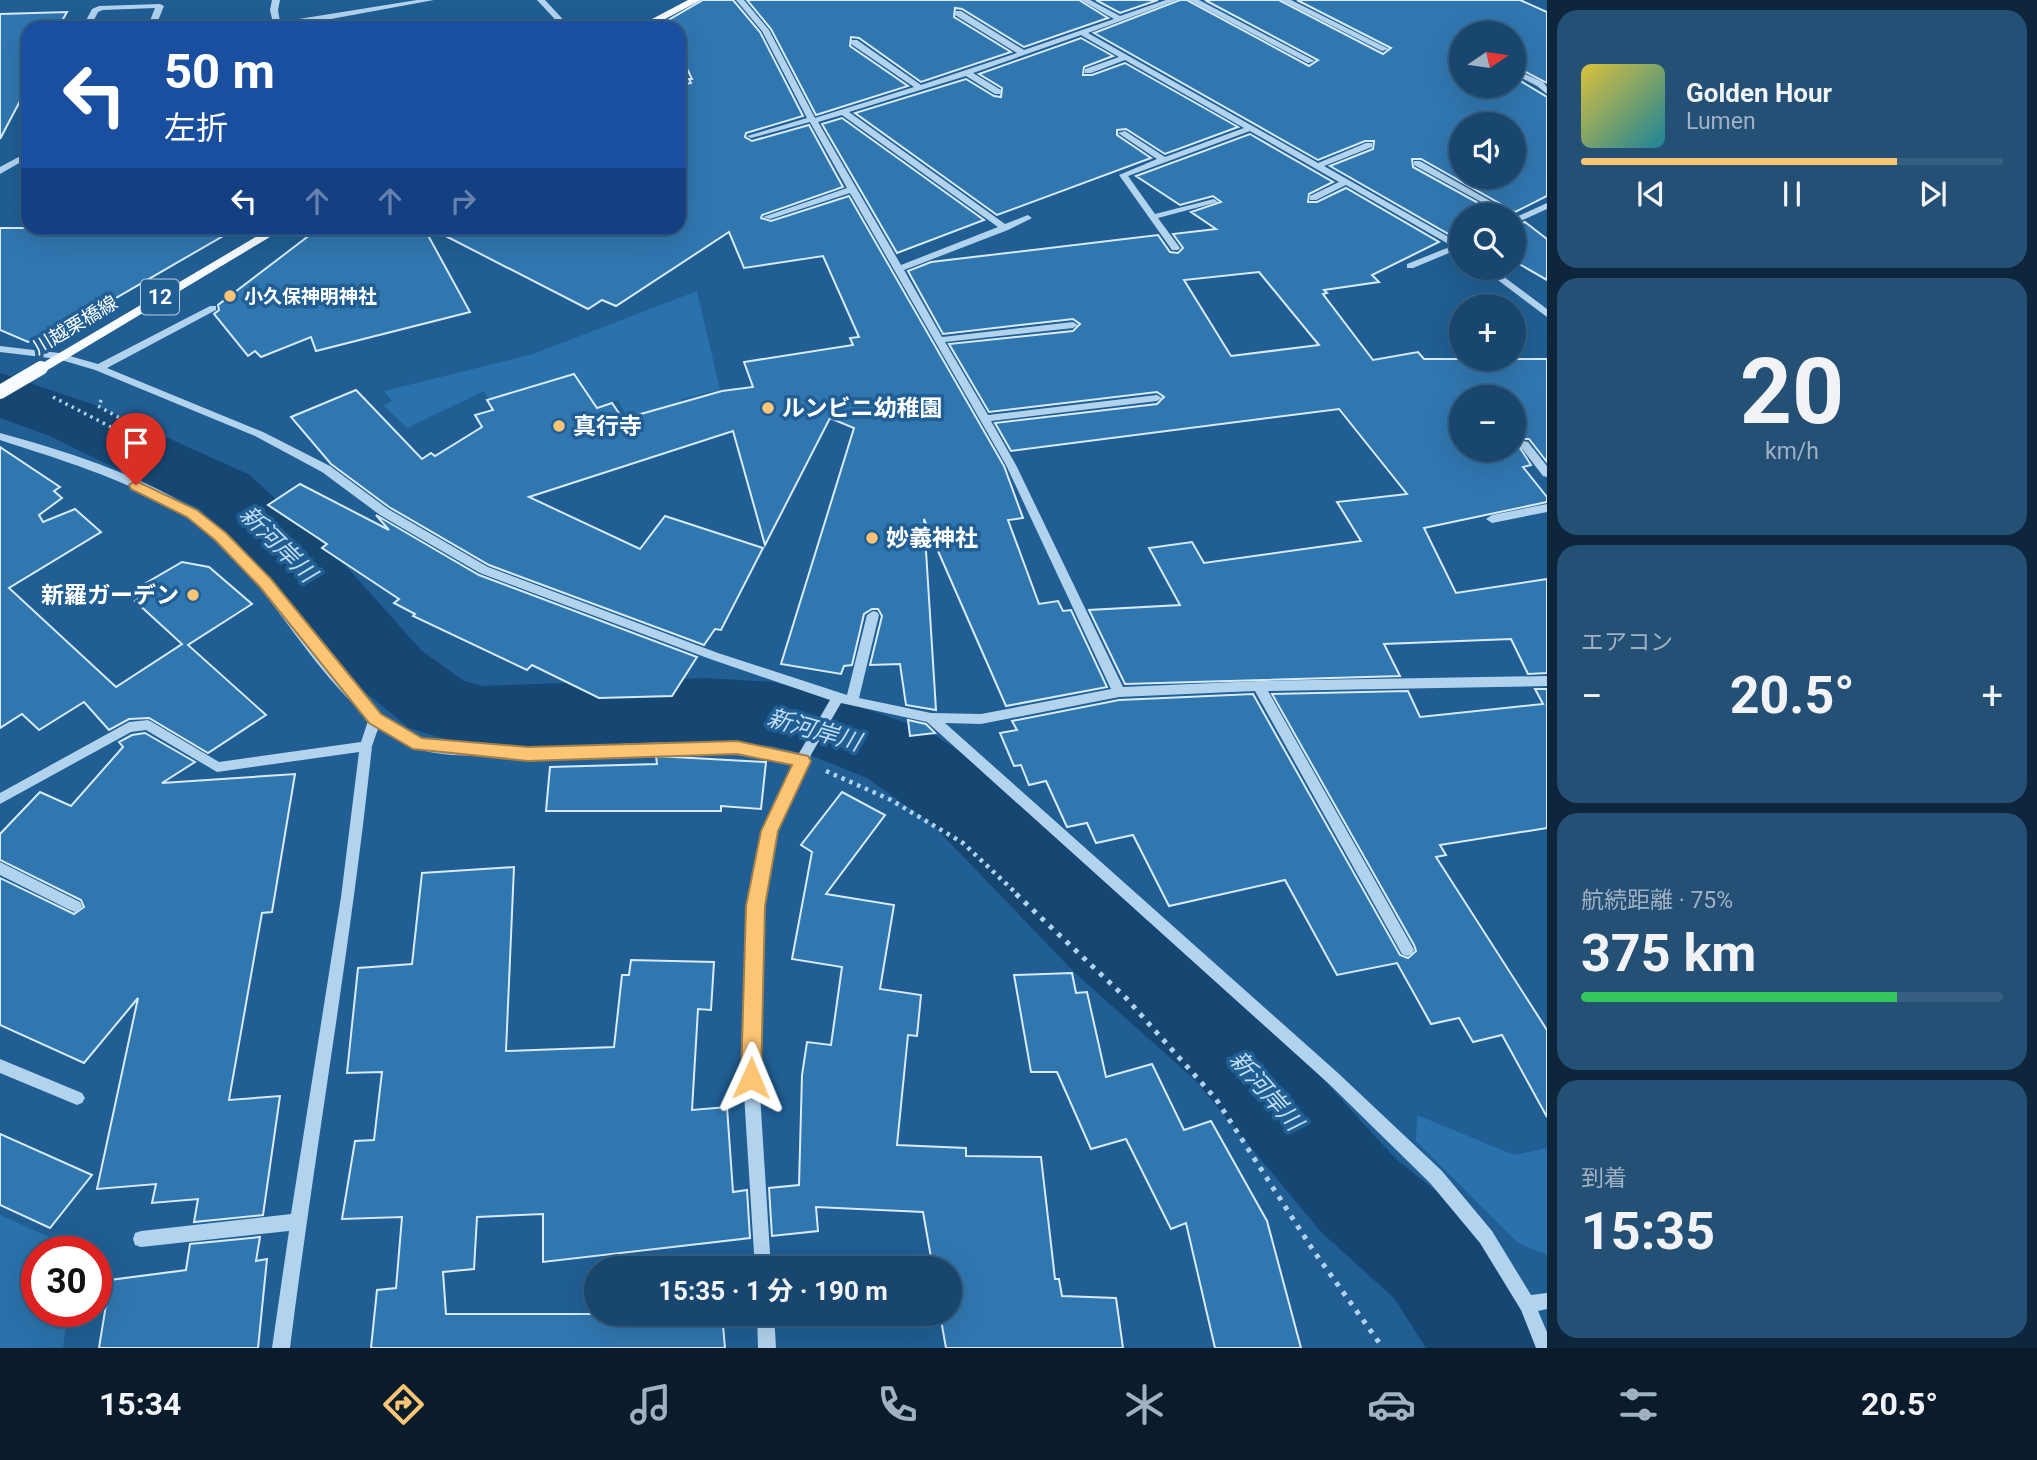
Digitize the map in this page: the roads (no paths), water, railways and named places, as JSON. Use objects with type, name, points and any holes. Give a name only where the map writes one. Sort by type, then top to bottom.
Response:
[{"type":"main road","points":[[654,21],[696,0]]},
{"type":"main road","name":"川越栗橋線","points":[[0,391],[267,235]]},
{"type":"street","points":[[276,0],[276,21]]},
{"type":"street","points":[[311,21],[430,0]]},
{"type":"street","points":[[740,0],[765,30],[852,189],[1011,464],[1119,692]]},
{"type":"street","points":[[1085,0],[1118,18]]},
{"type":"street","points":[[751,136],[843,113],[967,73],[1172,0]]},
{"type":"street","points":[[1193,0],[1311,61]]},
{"type":"street","points":[[1285,0],[1385,49]]},
{"type":"street","points":[[90,21],[95,12],[102,8],[160,6],[154,21]]},
{"type":"street","points":[[958,13],[1023,53]]},
{"type":"street","points":[[1082,33],[1449,240]]},
{"type":"street","points":[[854,42],[920,88]]},
{"type":"street","points":[[1088,71],[1126,57]]},
{"type":"street","points":[[967,73],[998,92]]},
{"type":"street","points":[[1526,77],[1540,84],[1547,92]]},
{"type":"street","points":[[1175,248],[1122,175],[1250,128]]},
{"type":"street","points":[[1122,133],[1164,160]]},
{"type":"street","points":[[0,171],[21,159]]},
{"type":"street","points":[[1417,163],[1488,203]]},
{"type":"street","points":[[1313,198],[1346,182]]},
{"type":"street","points":[[767,217],[852,189]]},
{"type":"street","points":[[1152,217],[1214,202]]},
{"type":"street","points":[[1526,214],[1547,206]]},
{"type":"street","points":[[899,269],[1028,218]]},
{"type":"street","points":[[1410,266],[1449,250]]},
{"type":"street","points":[[1503,280],[1547,314]]},
{"type":"street","points":[[99,368],[213,308]]},
{"type":"street","points":[[939,340],[1073,325]]},
{"type":"street","points":[[0,349],[59,356],[99,368],[260,434],[326,469],[384,512],[484,570],[714,656],[852,702],[931,718],[981,719],[1119,692],[1259,686],[1547,681]]},
{"type":"street","points":[[985,419],[1157,398]]},
{"type":"street","points":[[0,436],[121,479],[192,514],[220,536],[265,583],[375,718],[419,744],[528,754],[737,747],[804,756]]},
{"type":"street","points":[[1526,447],[1547,473]]},
{"type":"street","points":[[1492,519],[1547,508]]},
{"type":"street","points":[[852,702],[873,615]]},
{"type":"street","points":[[1259,686],[1407,950]]},
{"type":"street","points":[[762,1256],[751,1078],[755,906],[769,831],[804,756],[838,698]]},
{"type":"street","points":[[281,1348],[296,1222],[346,925],[366,746],[375,718]]},
{"type":"street","points":[[931,718],[1334,1077],[1436,1177],[1486,1237],[1527,1304],[1545,1348]]},
{"type":"street","points":[[0,799],[129,727],[148,726],[217,767],[366,746]]},
{"type":"street","points":[[0,869],[75,906]]},
{"type":"street","points":[[0,1066],[77,1098]]},
{"type":"street","points":[[141,1239],[296,1222]]},
{"type":"street","points":[[1527,1304],[1547,1301]]},
{"type":"street","points":[[766,1326],[767,1348]]},
{"type":"lane","points":[[541,0],[561,21]]},
{"type":"lane","points":[[843,113],[1005,228]]},
{"type":"lane","points":[[1317,166],[1369,145]]},
{"type":"waterway","name":"新河岸川","points":[[0,394],[71,420],[225,492],[318,584],[393,671],[438,706],[482,718],[706,710],[773,714],[831,729],[897,754],[963,799],[1108,944],[1230,1048],[1358,1195],[1433,1259],[1481,1331],[1483,1348]]},
{"type":"place","name":"小久保神明神社","points":[[230,296]]},
{"type":"place","name":"ルンビニ幼稚園","points":[[768,408]]},
{"type":"place","name":"真行寺","points":[[559,426]]},
{"type":"place","name":"妙義神社","points":[[872,538]]},
{"type":"place","name":"新羅ガーデン","points":[[193,595]]}]
